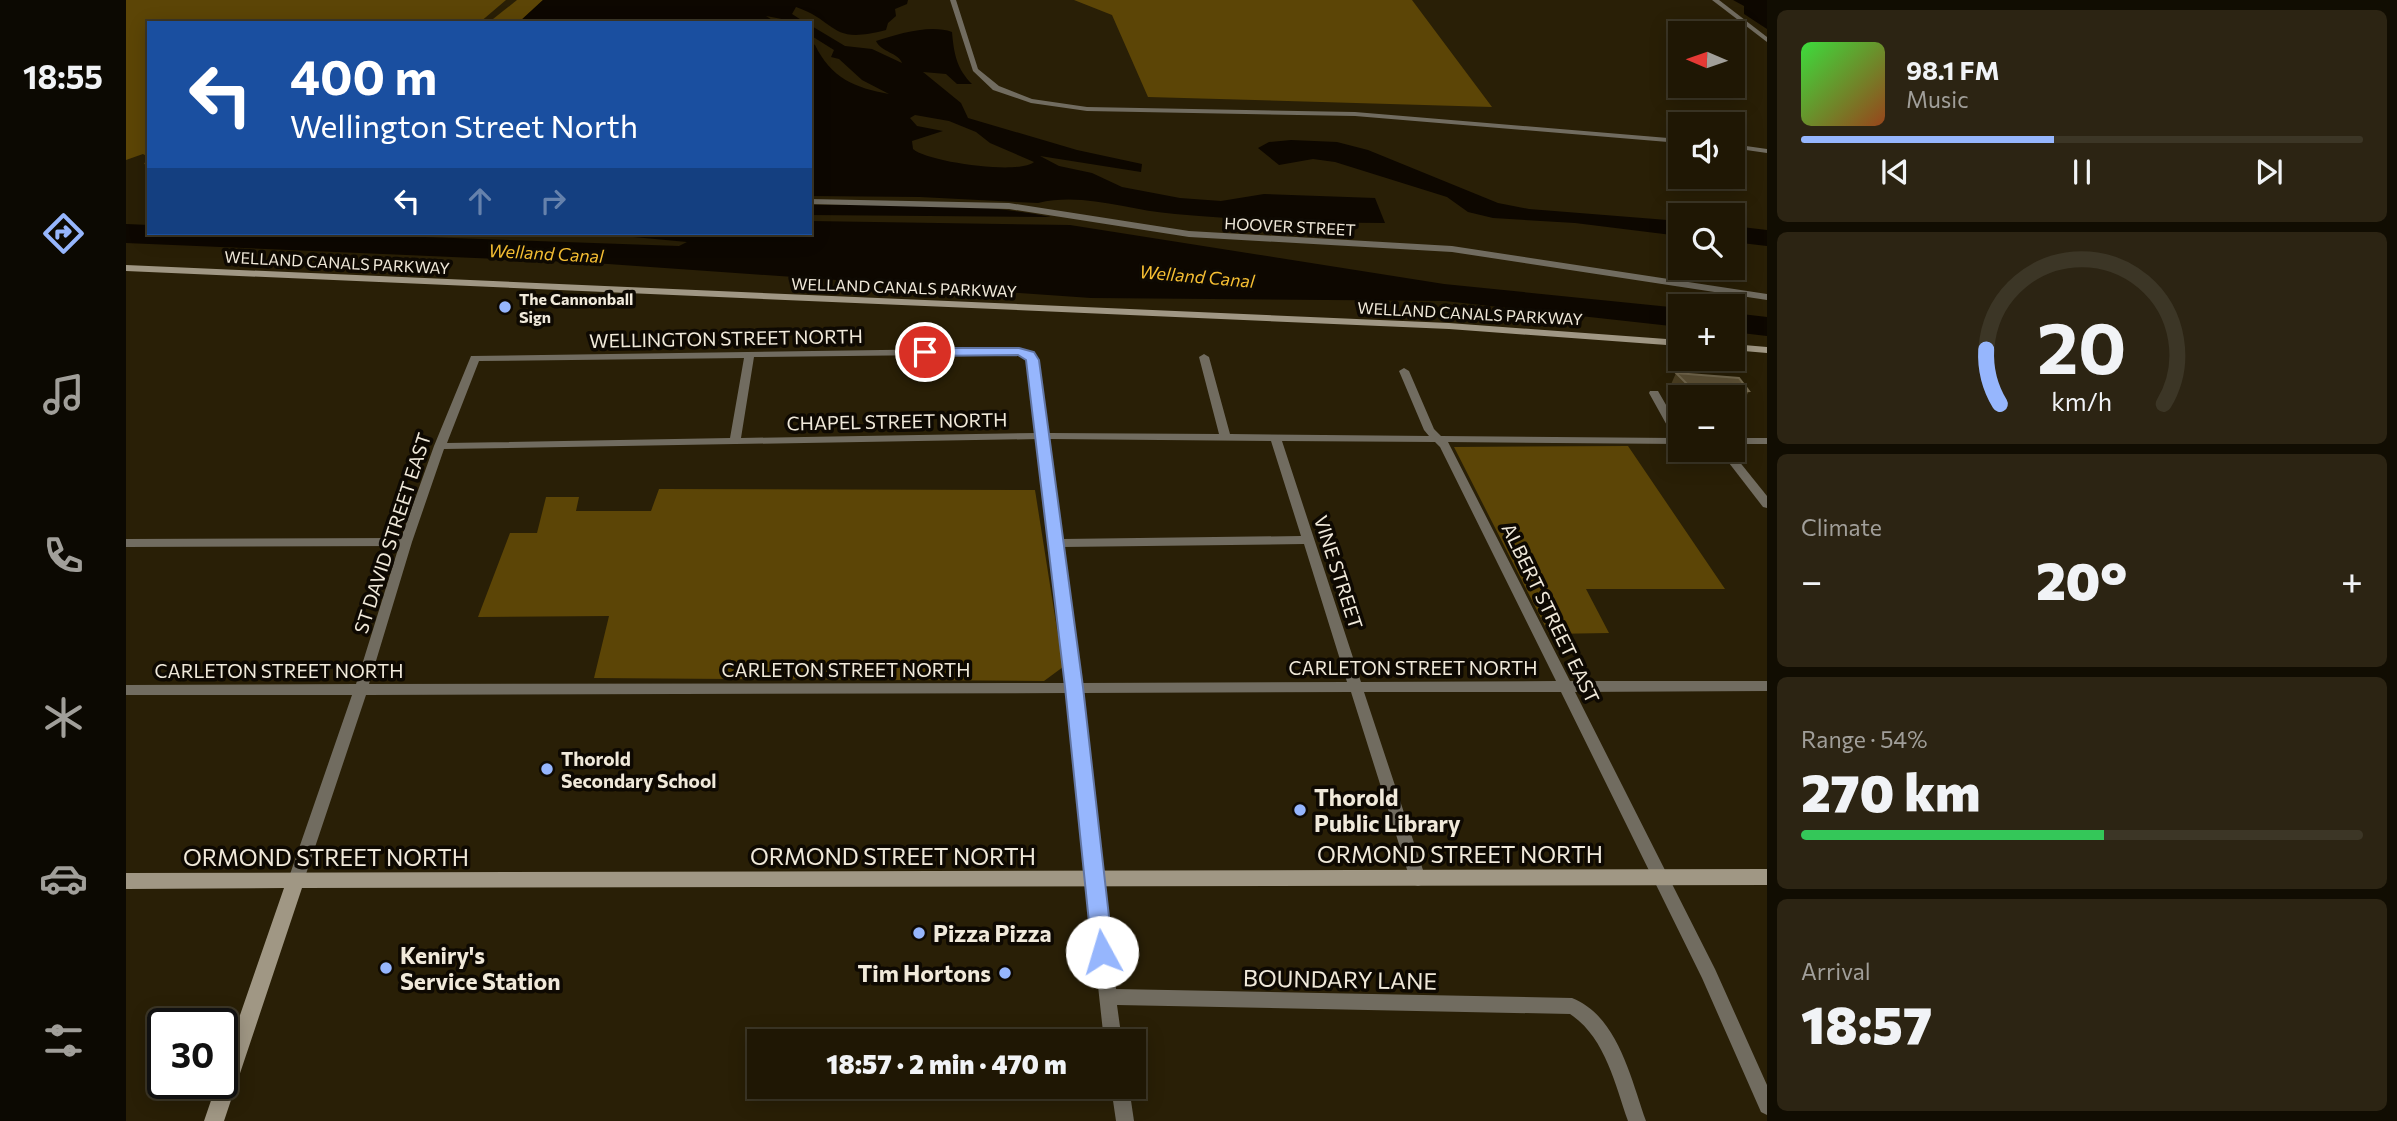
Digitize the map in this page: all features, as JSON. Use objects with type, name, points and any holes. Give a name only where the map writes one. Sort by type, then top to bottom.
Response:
[{"type":"street","points":[[953,0],[975,69],[996,88],[1031,101],[1087,109],[1355,114],[1668,140]]},
{"type":"street","points":[[1715,0],[1767,40]]},
{"type":"street","points":[[1745,148],[1767,151]]},
{"type":"street","name":"HOOVER STREET","points":[[812,201],[1009,206],[1189,234],[1452,249],[1767,297]]},
{"type":"street","name":"WELLAND CANALS PARKWAY","points":[[126,268],[1449,326],[1668,342]]},
{"type":"street","points":[[1745,348],[1767,350]]},
{"type":"street","name":"WELLINGTON STREET NORTH","points":[[475,358],[1019,351],[1030,355],[1032,360],[1044,436]]},
{"type":"street","points":[[735,441],[749,356]]},
{"type":"street","points":[[1204,357],[1225,437]]},
{"type":"street","name":"ST DAVID STREET EAST","points":[[296,880],[361,689],[406,542],[475,358]]},
{"type":"street","name":"ALBERT STREET EAST","points":[[1404,371],[1429,430],[1440,438],[1709,974],[1767,1106]]},
{"type":"street","points":[[1654,393],[1668,418]]},
{"type":"street","points":[[1044,436],[1111,1029]]},
{"type":"street","name":"CHAPEL STREET NORTH","points":[[440,446],[1044,436],[1668,440]]},
{"type":"street","name":"VINE STREET","points":[[1275,437],[1418,879]]},
{"type":"street","points":[[1745,441],[1767,441]]},
{"type":"street","points":[[1734,462],[1767,504]]},
{"type":"street","points":[[1055,543],[1307,540]]},
{"type":"street","points":[[126,543],[406,542]]},
{"type":"street","name":"CARLETON STREET NORTH","points":[[126,690],[1767,686]]},
{"type":"street","name":"ORMOND STREET NORTH","points":[[126,881],[1767,877]]},
{"type":"street","points":[[214,1121],[296,880]]},
{"type":"street","name":"BOUNDARY LANE","points":[[1107,997],[1572,1006],[1584,1012],[1602,1033],[1637,1121]]},
{"type":"street","points":[[1122,1099],[1125,1121]]},
{"type":"shaded area","points":[[126,0],[506,0],[481,21],[147,21],[147,156],[143,154],[126,160]]},
{"type":"shaded area","points":[[517,0],[543,0],[520,21],[491,21]]},
{"type":"shaded area","points":[[1074,0],[1412,0],[1492,107],[1148,97],[1112,15]]},
{"type":"shaded area","points":[[1628,446],[1725,589],[1586,589],[1609,633],[1549,634],[1454,447]]},
{"type":"shaded area","points":[[659,489],[1035,490],[1063,667],[1044,681],[594,678],[609,616],[478,617],[510,533],[537,533],[546,497],[579,497],[576,511],[651,511]]},
{"type":"water","points":[[543,0],[908,0],[907,4],[895,9],[896,16],[888,23],[886,30],[854,35],[836,30],[796,7],[792,14],[803,21],[766,16],[774,21],[520,21]]},
{"type":"water","points":[[1733,0],[1767,0],[1767,29],[1744,14],[1744,6]]},
{"type":"water","points":[[812,26],[845,46],[872,49],[902,63],[876,41],[924,29],[952,32],[957,61],[972,84],[957,84],[946,74],[923,72],[961,103],[968,118],[1077,150],[1142,164],[1141,172],[1040,156],[1059,166],[1092,173],[1122,187],[1180,198],[1221,201],[1264,194],[1375,198],[1385,223],[1201,216],[1073,200],[1038,203],[920,197],[812,196],[812,43],[829,66],[845,80],[889,94],[862,80],[839,59],[831,57],[834,50],[812,36]],"holes":[[[915,115],[949,121],[976,132],[990,143],[1034,162],[1025,166],[993,167],[954,162],[922,154],[913,149],[912,141],[943,131],[917,126],[910,118]]]},
{"type":"water","points":[[1269,142],[1337,142],[1368,150],[1498,203],[1529,209],[1668,220],[1668,235],[1575,223],[1493,218],[1468,212],[1447,197],[1335,162],[1313,159],[1279,165],[1258,148]]},
{"type":"water","points":[[812,205],[961,206],[1051,217],[812,215]]},
{"type":"water","name":"Welland Canal","points":[[812,221],[1070,225],[1444,284],[1668,307],[1668,326],[1445,301],[1091,298],[594,263],[126,243],[126,224],[147,225],[147,235],[368,235],[679,246],[687,242],[612,235],[812,235]]},
{"type":"water","points":[[1745,227],[1767,230],[1767,246],[1745,243]]},
{"type":"water","points":[[1745,314],[1767,317],[1767,336],[1745,333]]},
{"type":"building","points":[[1676,373],[1739,378],[1744,385],[1688,385]]},
{"type":"place","name":"The Cannonball Sign","points":[[505,307]]},
{"type":"place","name":"Thorold Secondary School","points":[[547,769]]},
{"type":"place","name":"Thorold Public Library","points":[[1300,810]]},
{"type":"place","name":"Pizza Pizza","points":[[919,933]]},
{"type":"place","name":"Keniry's Service Station","points":[[386,968]]},
{"type":"place","name":"Tim Hortons","points":[[1005,973]]},
{"type":"route","points":[[925,352],[1019,351],[1030,355],[1032,360],[1044,436],[1074,687],[1102,952]]}]
